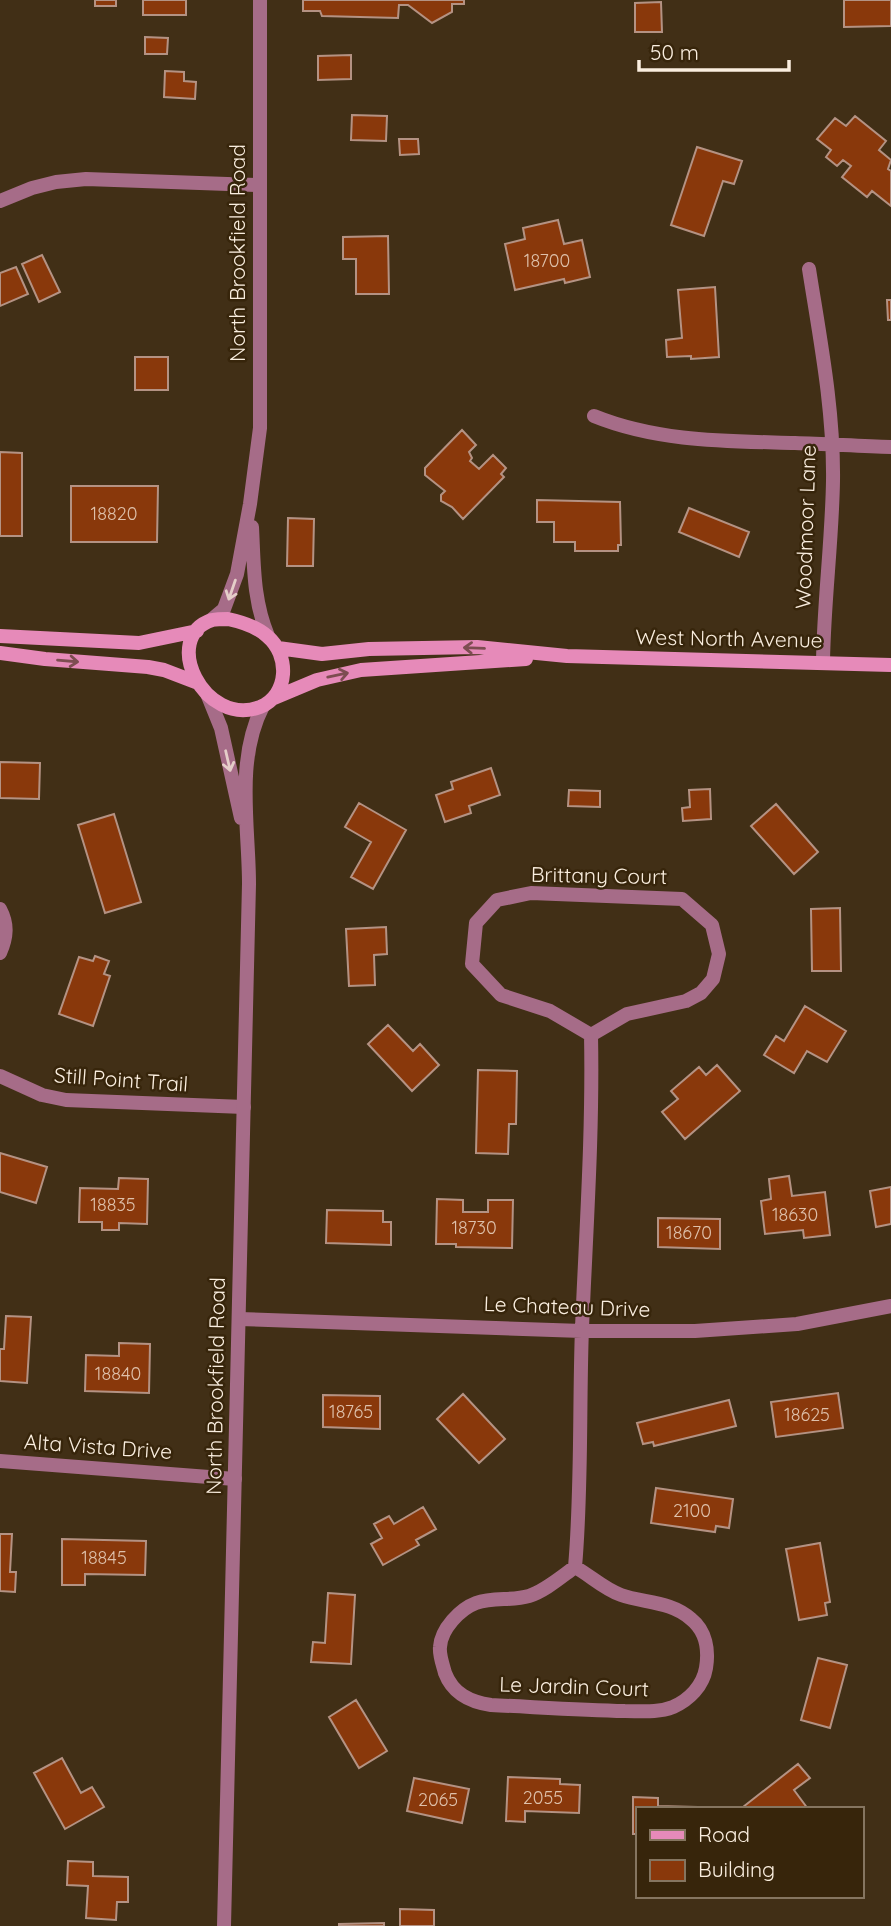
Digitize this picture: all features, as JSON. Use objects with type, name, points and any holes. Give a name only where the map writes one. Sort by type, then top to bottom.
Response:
[{"type":"main road","points":[[0,636],[139,643],[197,631],[211,620],[238,621],[251,625],[268,636],[278,648],[284,667],[283,682],[268,702],[246,710],[220,705],[208,696],[192,674],[190,648],[197,631]]},
{"type":"main road","name":"West North Avenue","points":[[278,648],[322,654],[369,649],[477,648],[566,656],[891,665]]},
{"type":"main road","points":[[0,653],[148,667],[164,670],[198,684]]},
{"type":"main road","name":"West North Avenue","points":[[268,702],[317,680],[361,670],[566,656]]},
{"type":"street","name":"North Brookfield Road","points":[[211,620],[224,609],[231,594],[250,504],[260,428],[260,0]]},
{"type":"street","points":[[0,201],[32,188],[86,179],[258,185]]},
{"type":"street","name":"Woodmoor Lane","points":[[809,269],[826,379],[832,444],[823,662]]},
{"type":"street","points":[[594,416],[621,427],[660,435],[754,442],[891,447]]},
{"type":"street","name":"North Brookfield Road","points":[[250,504],[253,582],[260,618],[268,636]]},
{"type":"street","name":"North Brookfield Road","points":[[208,696],[221,728],[248,846]]},
{"type":"street","name":"North Brookfield Road","points":[[224,1926],[249,884],[247,777],[251,734],[268,702]]},
{"type":"street","name":"Brittany Court","points":[[531,893],[682,899],[712,925],[719,954],[713,979],[701,993],[686,1001],[627,1014],[591,1035],[550,1011],[501,995],[472,964],[476,923],[497,900],[531,893]]},
{"type":"street","points":[[0,909],[6,919],[6,937],[0,953]]},
{"type":"street","points":[[575,1567],[582,1427],[582,1331],[588,1223],[591,1035]]},
{"type":"street","name":"Still Point Trail","points":[[0,1076],[42,1095],[66,1100],[244,1107]]},
{"type":"street","name":"Le Chateau Drive","points":[[239,1319],[582,1331],[695,1331],[785,1325],[891,1306]]},
{"type":"street","name":"Alta Vista Drive","points":[[0,1461],[235,1479]]},
{"type":"street","name":"Le Jardin Court","points":[[575,1567],[596,1579],[605,1588],[678,1610],[692,1620],[702,1632],[708,1658],[698,1688],[688,1698],[659,1711],[612,1711],[491,1705],[475,1703],[460,1695],[448,1679],[441,1661],[440,1646],[445,1630],[458,1614],[474,1603],[530,1596],[575,1567]]},
{"type":"building","points":[[95,0],[116,0],[116,6],[95,6]]},
{"type":"building","points":[[143,0],[186,0],[186,15],[143,15]]},
{"type":"building","points":[[303,0],[464,0],[464,4],[452,4],[452,12],[432,23],[408,5],[399,5],[398,18],[322,16],[320,11],[303,11]]},
{"type":"building","points":[[844,0],[891,0],[891,26],[844,27]]},
{"type":"building","points":[[661,2],[662,32],[635,32],[635,3]]},
{"type":"building","points":[[145,37],[168,38],[167,54],[145,54]]},
{"type":"building","points":[[351,55],[351,79],[318,80],[318,56]]},
{"type":"building","points":[[165,71],[184,72],[184,81],[196,82],[195,99],[164,97]]},
{"type":"building","points":[[352,115],[387,116],[386,141],[351,140]]},
{"type":"building","points":[[855,116],[886,141],[879,150],[891,160],[888,169],[891,171],[891,206],[872,191],[867,197],[842,177],[851,166],[843,160],[837,166],[826,157],[831,150],[817,139],[835,118],[846,126]]},
{"type":"building","points":[[399,139],[418,139],[419,154],[400,155]]},
{"type":"building","points":[[697,147],[742,161],[734,184],[723,181],[704,236],[671,225]]},
{"type":"building","points":[[558,220],[564,244],[582,240],[590,277],[565,283],[564,279],[515,290],[505,244],[525,239],[523,228]]},
{"type":"building","points":[[388,236],[389,294],[356,294],[356,259],[343,259],[343,237]]},
{"type":"building","points":[[42,255],[60,292],[39,302],[22,264]]},
{"type":"building","points":[[16,267],[28,294],[0,306],[0,273]]},
{"type":"building","points":[[715,287],[719,357],[667,357],[666,340],[682,338],[678,290]]},
{"type":"building","points":[[887,300],[891,300],[891,320],[888,320]]},
{"type":"building","points":[[135,357],[168,357],[168,390],[135,390]]},
{"type":"building","points":[[462,430],[476,445],[469,452],[472,458],[470,461],[479,469],[493,455],[506,468],[501,474],[504,477],[463,519],[452,507],[441,501],[441,495],[445,491],[425,475],[425,468]]},
{"type":"building","points":[[0,452],[22,453],[22,536],[0,536]]},
{"type":"building","points":[[71,486],[158,486],[157,542],[71,542]]},
{"type":"building","points":[[537,500],[620,502],[621,545],[618,545],[618,551],[575,551],[575,542],[554,542],[554,522],[537,522]]},
{"type":"building","points":[[689,508],[749,532],[739,557],[679,532]]},
{"type":"building","points":[[288,518],[314,519],[313,566],[287,566]]},
{"type":"building","points":[[0,762],[40,763],[39,799],[0,798]]},
{"type":"building","points":[[491,768],[500,795],[469,806],[471,813],[445,822],[436,795],[453,789],[451,782]]},
{"type":"building","points":[[710,789],[711,819],[683,821],[682,808],[690,807],[689,790]]},
{"type":"building","points":[[569,790],[600,791],[600,807],[568,806]]},
{"type":"building","points":[[359,803],[406,830],[373,889],[351,877],[371,842],[345,827]]},
{"type":"building","points":[[776,804],[818,852],[794,874],[751,826]]},
{"type":"building","points":[[114,814],[141,902],[105,913],[78,825]]},
{"type":"building","points":[[840,908],[841,971],[812,971],[811,909]]},
{"type":"building","points":[[386,927],[387,954],[374,955],[375,985],[349,986],[346,929]]},
{"type":"building","points":[[95,956],[109,961],[104,974],[110,976],[93,1026],[59,1014],[79,957],[93,961]]},
{"type":"building","points":[[805,1006],[846,1031],[827,1062],[807,1051],[794,1073],[764,1055],[776,1036],[784,1041]]},
{"type":"building","points":[[388,1025],[413,1051],[420,1044],[439,1065],[412,1091],[368,1044]]},
{"type":"building","points":[[717,1065],[740,1091],[685,1139],[662,1112],[678,1099],[671,1091],[699,1067],[706,1075]]},
{"type":"building","points":[[478,1070],[517,1071],[516,1124],[509,1124],[508,1154],[476,1153]]},
{"type":"building","points":[[0,1153],[47,1167],[36,1203],[0,1192]]},
{"type":"building","points":[[789,1176],[792,1196],[825,1192],[830,1235],[804,1238],[803,1230],[765,1234],[761,1201],[771,1199],[769,1179]]},
{"type":"building","points":[[119,1178],[148,1179],[147,1224],[119,1223],[119,1230],[102,1230],[102,1222],[79,1222],[80,1188],[118,1189]]},
{"type":"building","points":[[891,1187],[891,1224],[876,1227],[870,1191]]},
{"type":"building","points":[[437,1199],[463,1200],[463,1212],[488,1212],[488,1200],[513,1200],[512,1248],[436,1244]]},
{"type":"building","points":[[327,1210],[383,1211],[383,1222],[391,1222],[391,1245],[326,1243]]},
{"type":"building","points":[[658,1218],[720,1219],[720,1249],[658,1247]]},
{"type":"building","points":[[6,1316],[31,1317],[27,1383],[0,1381],[0,1349],[4,1349]]},
{"type":"building","points":[[119,1343],[150,1344],[149,1393],[85,1391],[86,1355],[119,1356]]},
{"type":"building","points":[[838,1393],[843,1428],[776,1437],[771,1402]]},
{"type":"building","points":[[463,1394],[505,1439],[479,1463],[437,1419]]},
{"type":"building","points":[[323,1395],[380,1396],[380,1429],[323,1427]]},
{"type":"building","points":[[729,1400],[736,1426],[654,1446],[653,1442],[643,1444],[637,1423]]},
{"type":"building","points":[[656,1488],[733,1499],[729,1528],[716,1526],[715,1532],[651,1523]]},
{"type":"building","points":[[423,1507],[436,1529],[416,1540],[419,1545],[383,1565],[371,1544],[382,1538],[374,1524],[389,1516],[394,1524]]},
{"type":"building","points":[[0,1534],[12,1534],[10,1572],[16,1572],[15,1592],[0,1591]]},
{"type":"building","points":[[62,1539],[146,1541],[145,1575],[85,1574],[85,1585],[62,1585]]},
{"type":"building","points":[[820,1543],[830,1602],[825,1603],[827,1615],[799,1620],[786,1549]]},
{"type":"building","points":[[328,1593],[355,1595],[351,1664],[311,1662],[313,1642],[325,1643]]},
{"type":"building","points":[[818,1658],[847,1665],[830,1728],[801,1720]]},
{"type":"building","points":[[356,1700],[387,1751],[359,1768],[329,1717]]},
{"type":"building","points":[[62,1758],[81,1793],[92,1787],[104,1807],[65,1829],[34,1773]]},
{"type":"building","points":[[798,1764],[810,1778],[794,1790],[807,1807],[743,1807]]},
{"type":"building","points":[[508,1777],[560,1779],[560,1784],[580,1785],[579,1813],[525,1811],[525,1822],[506,1821]]},
{"type":"building","points":[[414,1778],[469,1789],[462,1823],[407,1811]]},
{"type":"building","points":[[633,1797],[658,1798],[658,1806],[697,1807],[636,1807],[636,1834],[633,1834]]},
{"type":"building","points":[[68,1861],[93,1862],[93,1876],[128,1877],[128,1902],[117,1902],[116,1920],[86,1918],[88,1886],[67,1885]]},
{"type":"building","points":[[400,1909],[434,1910],[434,1926],[400,1926]]},
{"type":"building","points":[[384,1923],[384,1926],[339,1926],[339,1924]]}]
